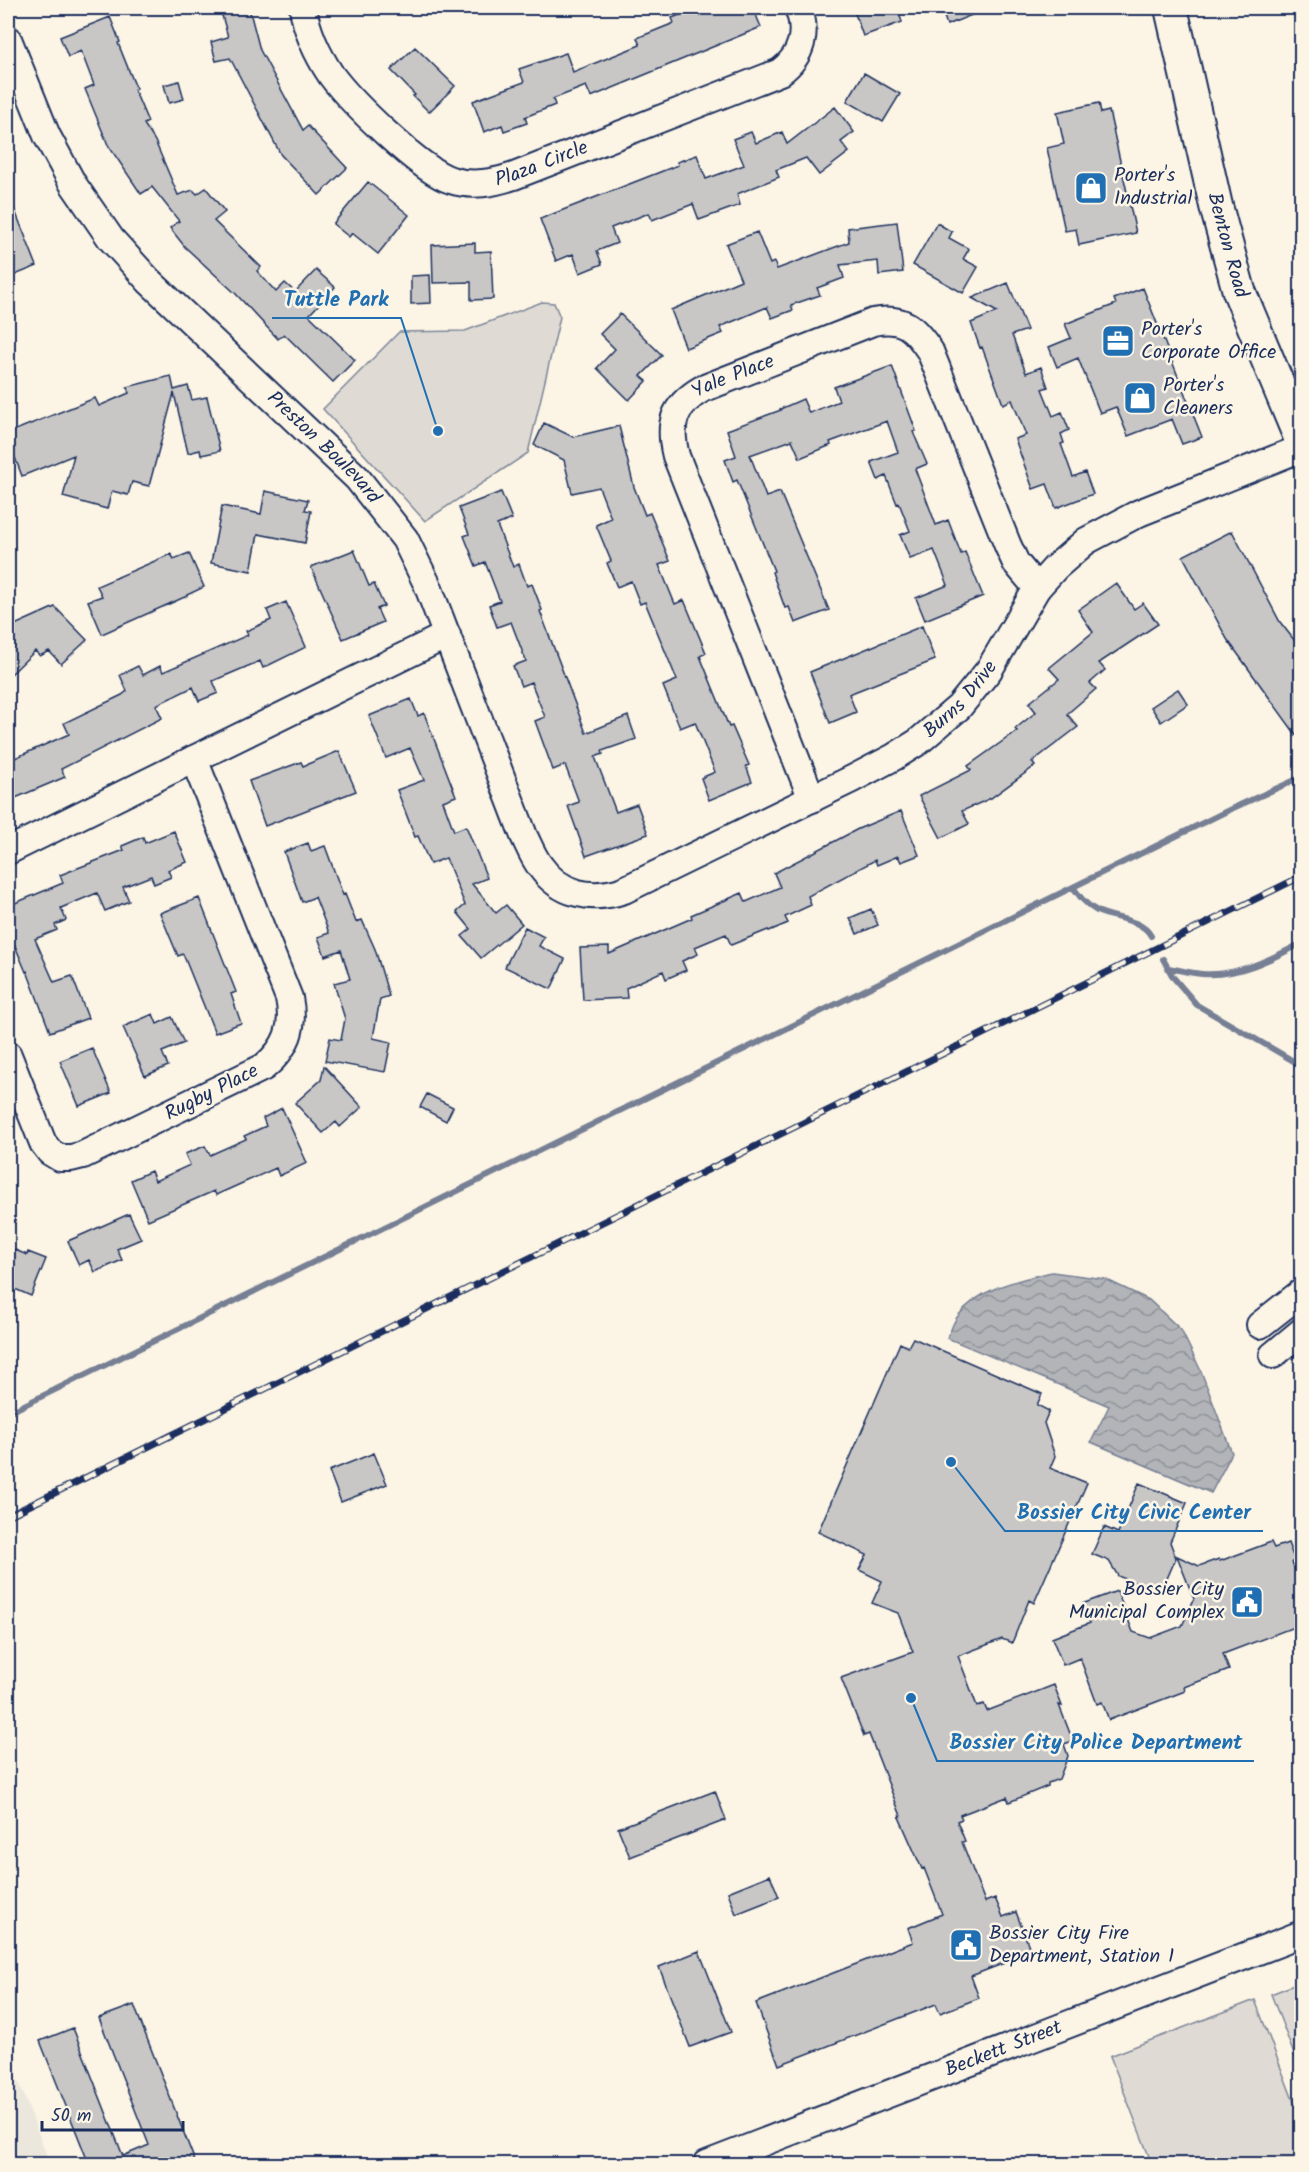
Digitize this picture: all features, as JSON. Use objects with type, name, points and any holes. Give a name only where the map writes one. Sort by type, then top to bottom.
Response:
[{"type":"main road","name":"Benton Road","points":[[1171,8],[1216,206],[1239,291],[1302,442]]},
{"type":"street","name":"Plaza Circle","points":[[303,8],[315,47],[332,76],[397,142],[420,162],[449,180],[484,183],[514,176],[780,72],[787,67],[800,50],[803,36],[798,8]]},
{"type":"street","name":"Preston Boulevard","points":[[8,39],[47,136],[73,184],[111,239],[149,280],[357,478],[405,539],[427,584],[524,836],[540,867],[555,881],[576,894]]},
{"type":"street","name":"Yale Place","points":[[812,799],[676,456],[672,425],[680,405],[688,396],[873,322],[895,319],[903,322],[922,339],[930,351],[1008,546],[1016,563],[1037,588]]},
{"type":"street","name":"Burns Drive","points":[[576,894],[593,897],[609,896],[624,890],[894,757],[932,731],[959,708],[988,670],[1037,588],[1086,541],[1120,522],[1302,448]]},
{"type":"street","points":[[8,851],[447,634]]},
{"type":"street","name":"Rugby Place","points":[[8,1054],[43,1143],[50,1152],[60,1158],[71,1158],[111,1143],[250,1075],[277,1057],[284,1046],[292,1023],[289,998],[194,759]]},
{"type":"street","points":[[1260,1325],[1302,1292]]},
{"type":"street","points":[[1273,1355],[1302,1331]]},
{"type":"street","name":"Beckett Street","points":[[707,2164],[1302,1934]]},
{"type":"shaded area","points":[[542,302],[554,303],[560,317],[528,453],[425,521],[323,409],[399,332],[465,331]]},
{"type":"shaded area","points":[[1301,1982],[1301,2073],[1271,1994]]},
{"type":"shaded area","points":[[1255,2000],[1301,2121],[1301,2164],[1152,2164],[1110,2056]]},
{"type":"shaded area","points":[[8,2054],[50,2164],[8,2164]]},
{"type":"water","points":[[1052,1272],[1105,1279],[1149,1300],[1181,1330],[1201,1371],[1232,1453],[1211,1493],[1091,1442],[1109,1406],[947,1338],[958,1316],[977,1298],[1001,1286]]},
{"type":"building","points":[[220,8],[249,8],[260,50],[303,130],[308,126],[347,168],[319,195],[281,155],[230,58],[216,61],[211,42],[228,37]]},
{"type":"building","points":[[698,8],[753,8],[761,27],[591,97],[586,86],[553,99],[555,105],[525,117],[527,123],[504,131],[502,125],[484,132],[473,101],[524,82],[519,69],[566,53],[573,72],[640,45],[637,38],[674,23],[672,18]]},
{"type":"building","points":[[853,8],[897,8],[902,22],[863,36]]},
{"type":"building","points":[[941,8],[989,8],[947,25]]},
{"type":"building","points":[[110,17],[136,88],[134,89],[148,122],[144,124],[155,141],[178,195],[193,190],[197,194],[206,188],[225,212],[214,221],[261,267],[257,271],[276,292],[285,283],[295,292],[316,270],[335,287],[309,315],[355,360],[333,382],[284,334],[278,339],[235,293],[185,247],[170,228],[179,221],[152,187],[141,194],[108,145],[85,89],[94,85],[81,51],[68,57],[60,37]]},
{"type":"building","points":[[415,47],[455,86],[429,112],[391,70]]},
{"type":"building","points":[[864,73],[900,94],[883,122],[847,101]]},
{"type":"building","points":[[179,81],[184,99],[169,103],[164,85]]},
{"type":"building","name":"Porter's Industrial","points":[[1099,103],[1101,113],[1109,111],[1136,233],[1079,245],[1076,229],[1065,231],[1047,148],[1064,144],[1057,112]]},
{"type":"building","points":[[835,107],[854,132],[841,142],[849,152],[819,175],[806,158],[776,170],[779,177],[737,194],[740,205],[699,220],[693,204],[652,220],[649,213],[611,228],[617,243],[597,251],[602,264],[580,273],[573,254],[556,261],[540,219],[678,165],[677,162],[697,155],[706,179],[744,165],[733,139],[751,132],[756,143],[782,132],[787,144]]},
{"type":"building","points":[[368,182],[409,215],[378,254],[352,233],[349,237],[333,224]]},
{"type":"building","points":[[8,193],[37,266],[8,278]]},
{"type":"building","points":[[897,222],[903,272],[879,275],[878,261],[840,265],[844,278],[817,288],[820,295],[791,305],[793,310],[772,318],[767,307],[720,327],[723,333],[686,348],[671,310],[741,280],[726,244],[757,232],[770,264],[774,262],[777,269],[849,242],[848,228]]},
{"type":"building","points":[[937,223],[952,232],[949,238],[969,249],[963,259],[978,267],[963,293],[913,265]]},
{"type":"building","points":[[475,243],[475,252],[491,251],[493,299],[471,300],[471,282],[433,283],[432,245]]},
{"type":"building","points":[[430,275],[431,303],[411,304],[411,276]]},
{"type":"building","points":[[1008,283],[1027,330],[1012,335],[1026,373],[1041,367],[1048,387],[1042,389],[1053,416],[1062,412],[1069,430],[1061,434],[1064,443],[1061,444],[1073,477],[1085,472],[1093,494],[1056,508],[1047,484],[1033,489],[1015,439],[1026,435],[1012,400],[1003,404],[971,323],[997,312],[972,298]]},
{"type":"building","points":[[1143,288],[1202,437],[1182,444],[1172,419],[1128,436],[1116,407],[1100,413],[1078,358],[1057,367],[1049,347],[1071,338],[1065,324],[1116,304],[1114,299]]},
{"type":"building","points":[[620,314],[662,355],[641,376],[647,381],[629,400],[597,368],[615,349],[600,334]]},
{"type":"building","points":[[892,366],[916,431],[913,432],[927,464],[915,469],[936,525],[948,520],[961,554],[965,552],[983,596],[925,620],[916,598],[948,585],[934,550],[910,559],[900,535],[910,531],[899,503],[897,504],[886,476],[878,480],[871,462],[898,452],[887,421],[830,442],[831,445],[800,458],[792,440],[750,455],[766,497],[780,492],[829,610],[795,623],[789,607],[785,608],[772,572],[774,571],[737,480],[733,482],[725,460],[736,456],[727,430],[781,410],[803,399],[809,413],[839,401],[834,387]]},
{"type":"building","points":[[171,376],[174,390],[188,386],[192,400],[207,397],[220,451],[201,455],[200,450],[188,453],[174,393],[149,486],[132,482],[128,495],[112,491],[107,509],[63,497],[74,455],[22,476],[8,439],[8,433],[95,398],[99,406],[129,393],[127,387]]},
{"type":"building","points":[[544,423],[573,437],[619,426],[634,487],[645,515],[650,513],[670,561],[659,565],[675,604],[684,600],[706,653],[700,656],[729,727],[732,726],[749,765],[746,766],[752,782],[709,800],[701,778],[715,772],[695,722],[680,728],[663,686],[677,680],[645,602],[640,604],[631,581],[617,587],[607,563],[611,561],[596,525],[611,518],[599,487],[572,493],[564,460],[534,445]]},
{"type":"building","points":[[265,491],[308,500],[305,510],[311,511],[305,543],[258,534],[251,571],[211,563],[222,506],[261,514]]},
{"type":"building","points":[[501,492],[512,519],[497,525],[513,567],[519,564],[527,586],[532,584],[586,733],[628,716],[636,739],[602,751],[603,754],[595,757],[616,812],[637,804],[648,834],[586,856],[568,806],[579,802],[565,765],[553,770],[535,721],[545,717],[531,682],[521,686],[513,666],[526,661],[511,622],[497,627],[489,605],[500,601],[485,562],[476,566],[464,536],[469,534],[459,508]]},
{"type":"building","points":[[1232,531],[1280,622],[1302,650],[1302,743],[1227,639],[1183,556]]},
{"type":"building","points":[[354,550],[369,586],[374,584],[384,606],[377,609],[383,622],[343,639],[311,567]]},
{"type":"building","points":[[189,553],[204,587],[102,634],[88,601],[102,596],[97,586],[171,554],[174,559]]},
{"type":"building","points":[[1116,583],[1134,609],[1143,603],[1158,624],[1099,663],[1105,670],[1090,683],[1096,689],[1067,714],[1078,727],[1032,762],[1035,766],[991,798],[962,811],[969,824],[941,838],[919,796],[971,770],[968,766],[1017,731],[1015,729],[1036,712],[1029,703],[1059,679],[1049,668],[1093,632],[1078,610]]},
{"type":"building","points":[[286,602],[306,647],[263,668],[260,661],[213,681],[218,693],[199,701],[193,687],[156,705],[162,718],[61,769],[65,777],[13,799],[8,788],[8,761],[69,734],[64,723],[122,695],[127,691],[120,675],[138,666],[143,675],[160,666],[163,672],[248,635],[246,631],[271,620],[267,610]]},
{"type":"building","points":[[55,607],[87,640],[61,664],[49,651],[40,656],[35,651],[8,677],[8,628]]},
{"type":"building","points":[[922,626],[935,660],[849,694],[856,712],[830,723],[810,672]]},
{"type":"building","points":[[1178,689],[1188,704],[1161,722],[1151,707]]},
{"type":"building","points":[[411,699],[418,716],[424,713],[456,796],[443,801],[454,831],[466,826],[487,878],[472,884],[496,913],[506,905],[522,924],[481,958],[462,936],[471,929],[457,912],[465,905],[446,858],[430,864],[418,836],[415,837],[397,790],[424,780],[410,748],[386,758],[369,716]]},
{"type":"building","points":[[339,751],[356,791],[265,826],[249,781],[301,762],[303,766]]},
{"type":"building","points":[[901,811],[919,855],[901,862],[898,856],[877,865],[875,860],[808,896],[811,905],[785,917],[788,923],[769,931],[731,945],[726,934],[695,947],[698,954],[682,961],[686,970],[666,979],[663,971],[626,988],[627,998],[583,1000],[580,948],[609,947],[609,954],[692,918],[691,915],[742,893],[746,902],[780,887],[774,873],[858,829]]},
{"type":"building","points":[[174,831],[187,862],[168,870],[171,877],[154,884],[151,876],[123,887],[129,901],[105,911],[97,893],[61,908],[66,920],[55,925],[57,930],[35,939],[54,982],[72,976],[88,1018],[50,1032],[8,929],[8,906],[63,883],[60,875],[124,850],[122,846],[143,837],[145,843]]},
{"type":"building","points":[[308,843],[311,851],[325,846],[343,895],[345,894],[356,922],[362,920],[375,949],[389,996],[380,999],[373,1038],[391,1042],[385,1072],[325,1061],[330,1038],[341,1040],[345,1019],[334,983],[350,979],[341,950],[325,956],[318,937],[329,933],[315,897],[302,902],[284,852]]},
{"type":"building","points":[[199,898],[236,992],[231,994],[241,1023],[215,1033],[183,954],[178,956],[160,913]]},
{"type":"building","points":[[871,909],[878,925],[857,934],[850,918]]},
{"type":"building","points":[[525,927],[544,937],[539,946],[565,959],[551,989],[505,967]]},
{"type":"building","points":[[153,1014],[157,1024],[172,1017],[184,1043],[162,1052],[168,1066],[145,1076],[123,1027]]},
{"type":"building","points":[[92,1048],[111,1093],[79,1106],[60,1061]]},
{"type":"building","points":[[324,1066],[362,1107],[340,1127],[336,1122],[323,1133],[295,1103],[321,1080]]},
{"type":"building","points":[[427,1094],[453,1107],[446,1121],[420,1107]]},
{"type":"building","points":[[282,1108],[307,1163],[279,1176],[276,1168],[216,1195],[214,1191],[148,1220],[131,1180],[151,1171],[155,1181],[190,1165],[185,1154],[205,1146],[210,1155],[246,1139],[244,1136],[266,1126],[263,1118]]},
{"type":"building","points":[[129,1214],[141,1239],[117,1249],[122,1260],[95,1272],[89,1260],[79,1265],[68,1241]]},
{"type":"building","points":[[8,1247],[27,1255],[28,1252],[46,1259],[31,1296],[8,1286]]},
{"type":"building","points":[[913,1338],[1042,1394],[1037,1405],[1049,1411],[1044,1423],[1055,1456],[1050,1468],[1087,1483],[1034,1603],[1029,1600],[1012,1643],[1002,1639],[958,1656],[977,1706],[984,1704],[987,1711],[1054,1685],[1073,1741],[1064,1744],[1068,1756],[1059,1779],[1009,1802],[1007,1797],[960,1815],[962,1819],[957,1821],[965,1841],[962,1842],[985,1902],[995,1898],[1003,1917],[1016,1912],[1030,1949],[1013,1955],[1015,1959],[971,1976],[979,1998],[940,2013],[936,2004],[779,2065],[756,2003],[913,1942],[908,1928],[942,1914],[924,1868],[922,1869],[899,1817],[901,1816],[869,1734],[864,1736],[841,1678],[913,1652],[898,1613],[872,1603],[882,1581],[859,1570],[867,1555],[818,1532],[900,1343],[908,1347]]},
{"type":"building","points":[[374,1453],[387,1484],[341,1502],[329,1471]]},
{"type":"building","points":[[1139,1483],[1187,1503],[1170,1542],[1176,1558],[1162,1590],[1151,1585],[1149,1589],[1118,1576],[1109,1561],[1092,1554],[1104,1527],[1118,1533]]},
{"type":"building","name":"Bossier City Municipal Complex","points":[[1271,1542],[1274,1548],[1288,1543],[1295,1561],[1292,1562],[1302,1587],[1302,1624],[1223,1654],[1229,1670],[1184,1687],[1185,1691],[1109,1720],[1102,1702],[1097,1704],[1080,1658],[1063,1665],[1052,1638],[1090,1623],[1082,1604],[1117,1591],[1133,1632],[1150,1638],[1182,1626],[1194,1599],[1177,1556],[1199,1566],[1219,1559],[1220,1561]]},
{"type":"building","points":[[715,1791],[726,1820],[630,1857],[618,1828]]},
{"type":"building","points":[[770,1875],[779,1897],[736,1914],[728,1892]]},
{"type":"building","points":[[699,1951],[731,2032],[690,2047],[659,1967]]},
{"type":"building","points":[[134,2005],[196,2164],[89,2164],[40,2041],[73,2028],[123,2156],[149,2145],[99,2018]]},
{"type":"waterway","points":[[8,1413],[1231,809],[1302,777]]},
{"type":"waterway","points":[[1073,887],[1093,909],[1134,922],[1151,936]]},
{"type":"waterway","points":[[1169,968],[1202,974],[1228,973],[1254,966],[1302,943]]},
{"type":"waterway","points":[[1163,959],[1173,977],[1197,1005],[1302,1066]]},
{"type":"railway","points":[[8,1516],[1302,876]]},
{"type":"place","name":"Porter's Industrial","points":[[1091,188]]},
{"type":"place","name":"Porter's Corporate Office","points":[[1118,341]]},
{"type":"place","name":"Porter's Cleaners","points":[[1140,398]]},
{"type":"place","name":"Tuttle Park","points":[[438,431]]},
{"type":"place","name":"Bossier City Civic Center","points":[[951,1462]]},
{"type":"place","name":"Bossier City Municipal Complex","points":[[1247,1602]]},
{"type":"place","name":"Bossier City Police Department","points":[[911,1698]]},
{"type":"place","name":"Bossier City Fire Department, Station 1","points":[[966,1945]]}]
